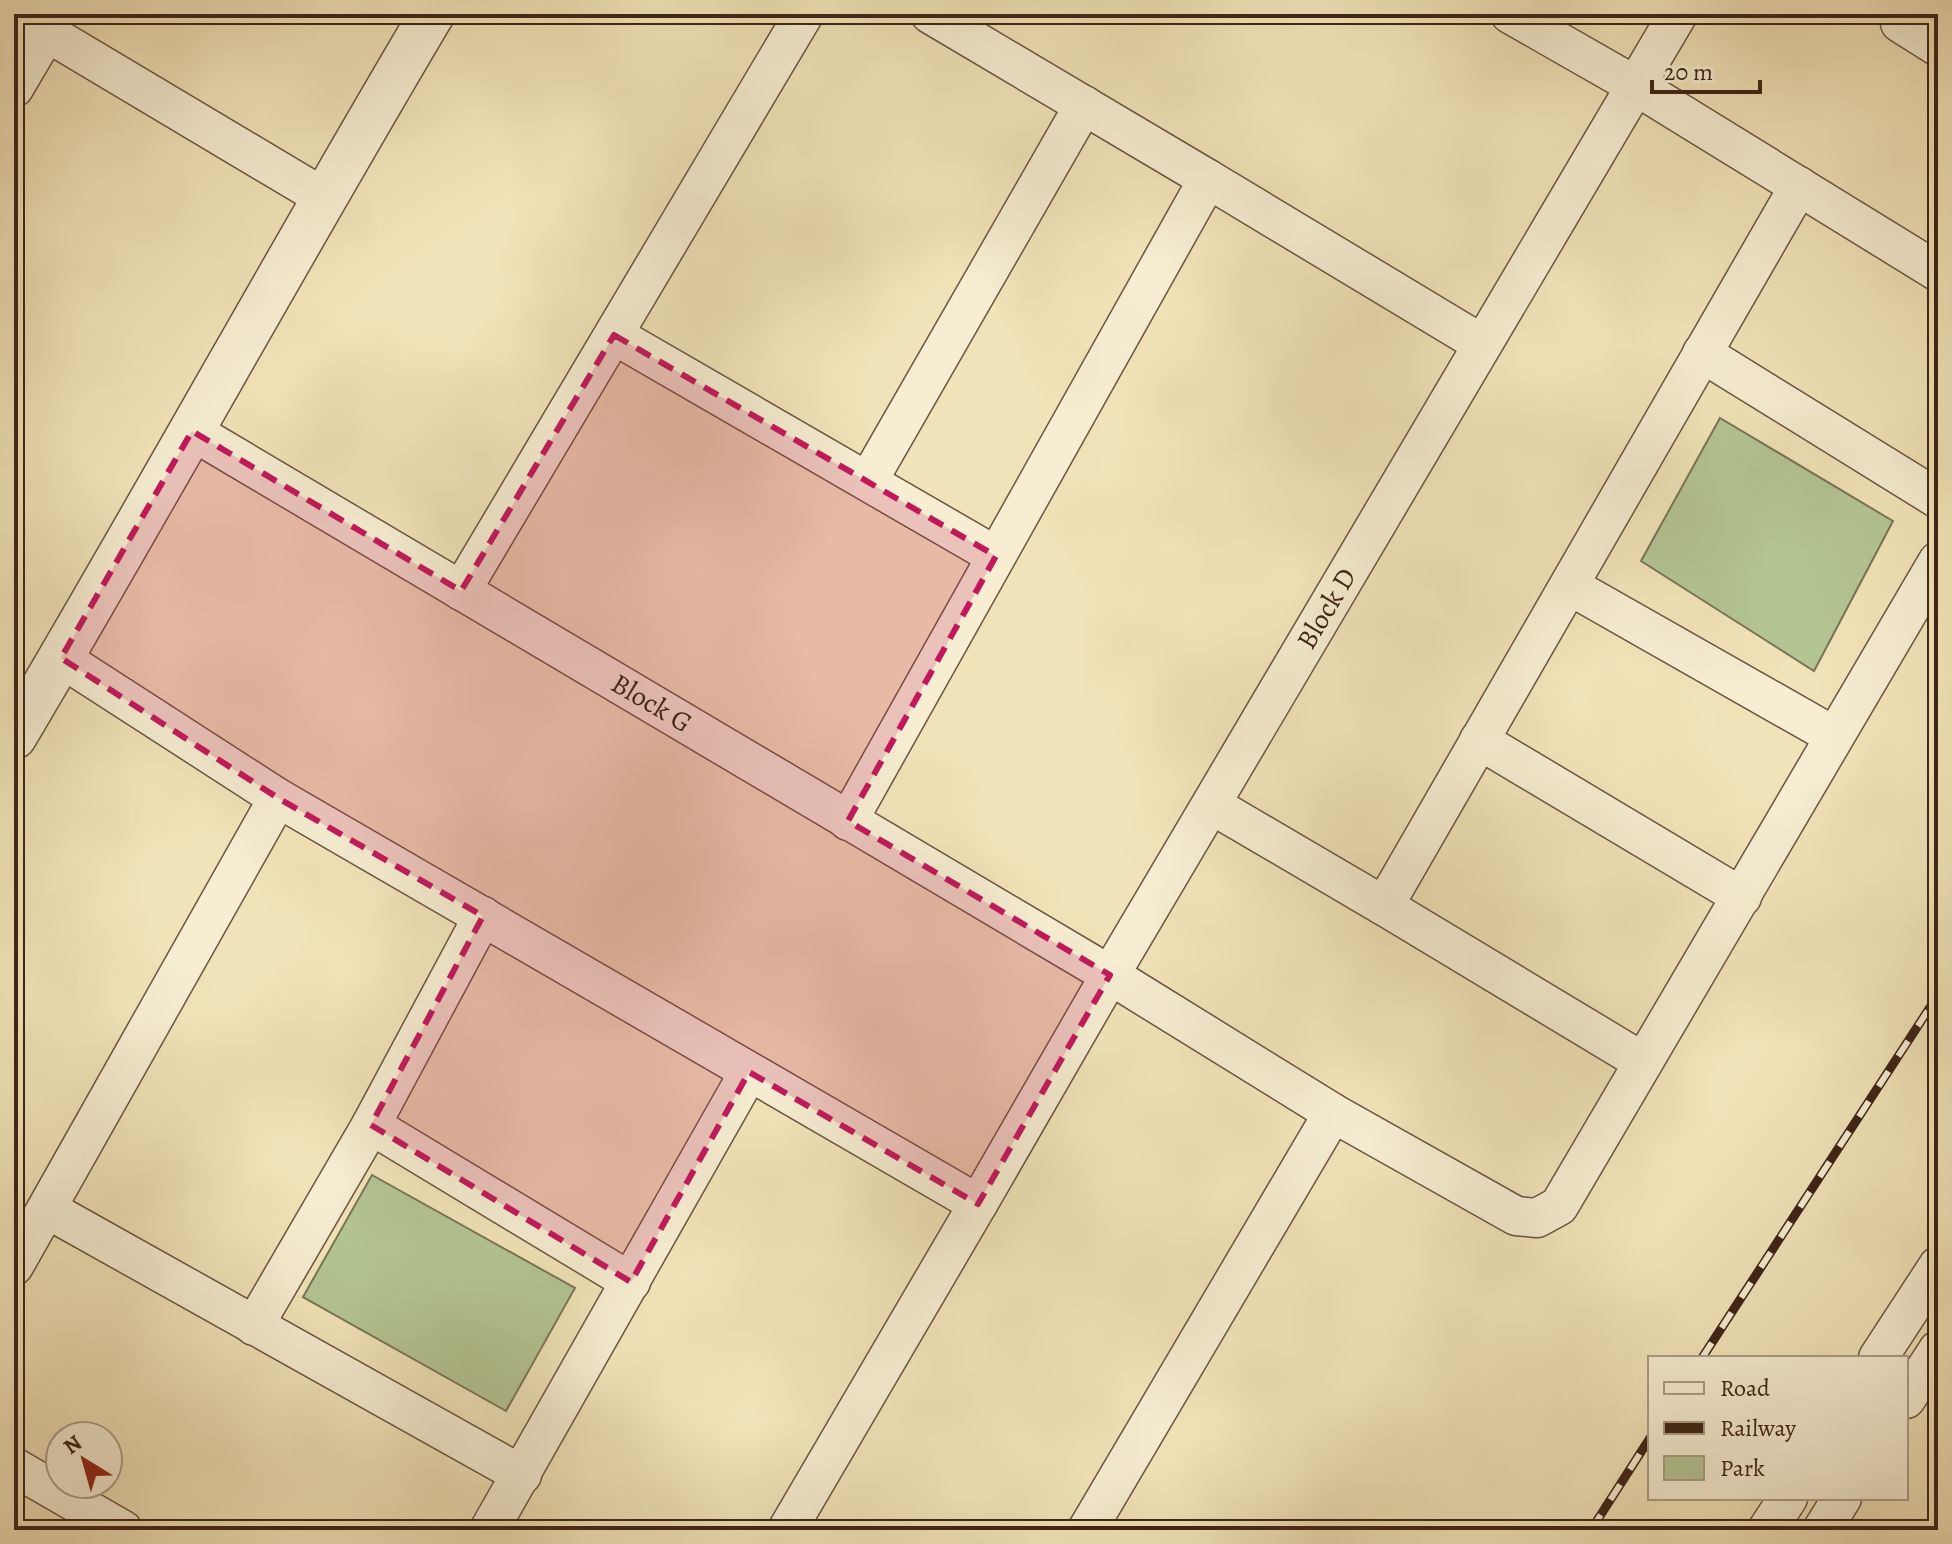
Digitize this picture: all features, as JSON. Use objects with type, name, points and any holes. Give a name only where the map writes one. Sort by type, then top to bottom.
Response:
[{"type":"street","points":[[14,737],[192,431],[323,197],[432,14]]},
{"type":"street","points":[[461,591],[804,14]]},
{"type":"street","points":[[930,14],[1482,344]]},
{"type":"street","points":[[1510,14],[1636,86],[1938,272]]},
{"type":"street","name":"Block D","points":[[787,1530],[1110,975],[1678,14]]},
{"type":"street","points":[[1896,17],[1938,47]]},
{"type":"street","points":[[14,88],[31,23],[323,197]]},
{"type":"street","points":[[868,481],[1084,105]]},
{"type":"street","points":[[848,821],[1208,179]]},
{"type":"street","points":[[1384,906],[1799,186]]},
{"type":"street","points":[[614,335],[996,556]]},
{"type":"street","points":[[1702,353],[1938,499]]},
{"type":"street","name":"Block G","points":[[192,431],[1110,975],[1333,1113],[1516,1216],[1537,1218],[1559,1206],[1938,561]]},
{"type":"street","points":[[1570,586],[1834,736]]},
{"type":"street","points":[[61,658],[278,798],[978,1204]]},
{"type":"street","points":[[1479,740],[1742,897]]},
{"type":"street","points":[[14,1266],[278,798]]},
{"type":"street","points":[[1212,805],[1643,1062]]},
{"type":"street","points":[[254,1326],[371,1125],[483,916]]},
{"type":"street","points":[[489,1530],[749,1072]]},
{"type":"street","points":[[1087,1530],[1333,1113]]},
{"type":"street","points":[[371,1125],[631,1282]]},
{"type":"street","points":[[47,1209],[522,1475]]},
{"type":"street","points":[[1879,1356],[1938,1266]]},
{"type":"street","points":[[1908,1396],[1938,1350]]},
{"type":"street","points":[[14,1467],[123,1530]]},
{"type":"street","points":[[1767,1530],[1787,1500]]},
{"type":"street","points":[[1822,1530],[1841,1500]]},
{"type":"highlighted area","points":[[614,335],[996,556],[848,821],[1110,975],[978,1204],[749,1072],[631,1282],[371,1125],[483,916],[278,798],[61,658],[192,431],[461,591]]},
{"type":"green space","points":[[1720,418],[1893,521],[1814,671],[1641,561]]},
{"type":"green space","points":[[372,1175],[575,1288],[506,1411],[303,1297]]},
{"type":"railway","points":[[1703,1356],[1938,995]]},
{"type":"railway","points":[[1591,1530],[1648,1441]]}]
